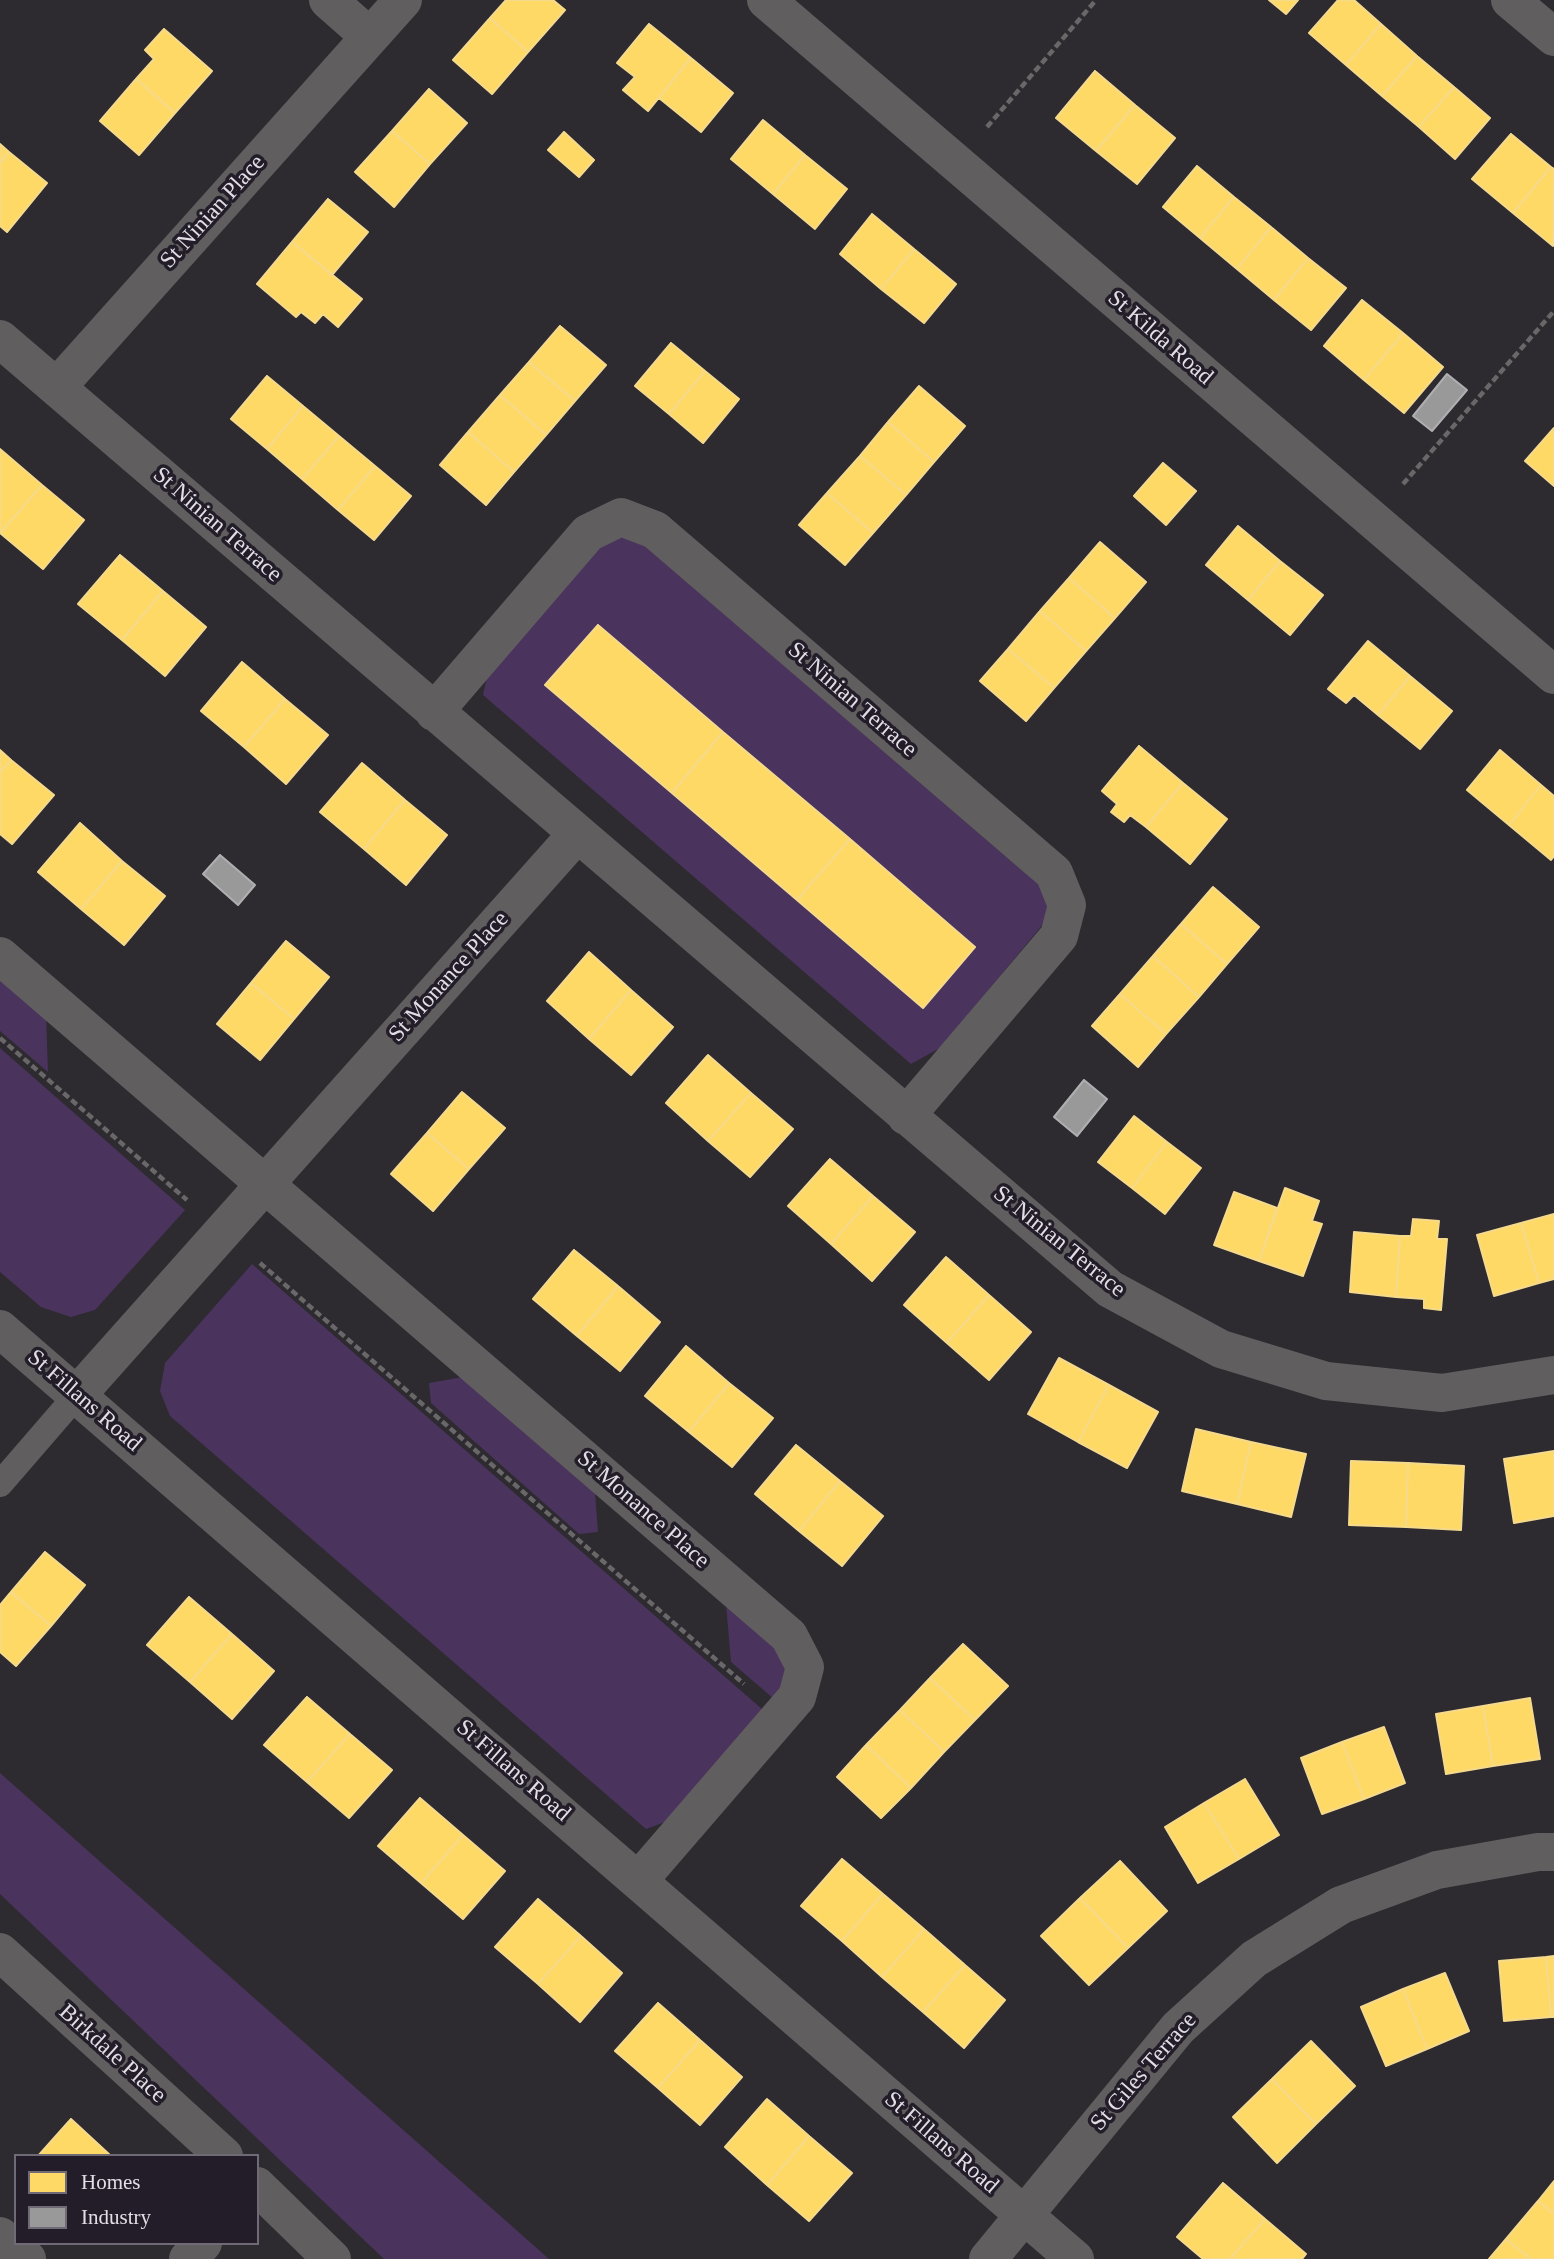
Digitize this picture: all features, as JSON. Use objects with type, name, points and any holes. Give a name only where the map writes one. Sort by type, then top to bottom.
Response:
[{"type":"street","points":[[328,0],[370,37]]},
{"type":"street","name":"St Ninian Place","points":[[57,387],[403,0]]},
{"type":"street","name":"St Kilda Road","points":[[766,0],[1554,675]]},
{"type":"street","points":[[1510,0],[1554,37]]},
{"type":"street","name":"St Ninian Terrace","points":[[0,339],[1110,1289],[1221,1349],[1326,1381],[1441,1392],[1554,1375]]},
{"type":"street","name":"St Ninian Terrace","points":[[434,712],[588,533],[621,517],[655,530],[1054,873],[1067,905],[1059,936],[906,1116]]},
{"type":"street","name":"St Monance Place","points":[[77,1395],[264,1182],[577,834]]},
{"type":"street","name":"St Monance Place","points":[[0,956],[789,1636],[805,1667],[797,1698],[639,1880]]},
{"type":"street","name":"St Fillans Road","points":[[0,1329],[1075,2259]]},
{"type":"street","name":"St Giles Terrace","points":[[1024,2215],[1178,2028],[1254,1959],[1341,1905],[1437,1870],[1538,1852],[1554,1852]]},
{"type":"street","name":"Birkdale Place","points":[[0,1952],[222,2154]]},
{"type":"street","points":[[259,2188],[332,2259]]},
{"type":"street","points":[[988,2259],[1024,2215]]},
{"type":"street","points":[[0,2236],[27,2259]]},
{"type":"street","points":[[188,2259],[201,2245]]},
{"type":"lane","points":[[0,1484],[77,1395]]},
{"type":"path","points":[[956,163],[1096,0]]},
{"type":"path","points":[[1373,519],[1554,311]]},
{"type":"path","points":[[0,1038],[781,1716]]},
{"type":"shaded area","points":[[624,537],[645,546],[1041,887],[1048,905],[1044,923],[940,1048],[911,1064],[483,695],[487,677],[601,543]]},
{"type":"shaded area","points":[[0,977],[46,1016],[48,1072],[0,1031]]},
{"type":"shaded area","points":[[0,1048],[185,1210],[95,1310],[71,1317],[41,1307],[0,1272]]},
{"type":"shaded area","points":[[252,1264],[763,1710],[665,1822],[646,1829],[170,1416],[160,1391],[165,1363]]},
{"type":"shaded area","points":[[463,1377],[595,1492],[598,1532],[579,1534],[431,1403],[429,1383]]},
{"type":"shaded area","points":[[726,1604],[778,1648],[787,1671],[784,1688],[774,1699],[731,1662]]},
{"type":"shaded area","points":[[0,1773],[549,2259],[384,2259],[0,1894]]},
{"type":"building: Homes","points":[[506,0],[553,0],[565,10],[528,52],[490,18]]},
{"type":"building: Homes","points":[[1269,0],[1298,0],[1286,14]]},
{"type":"building: Homes","points":[[1338,0],[1354,0],[1381,24],[1346,65],[1309,33]]},
{"type":"building: Homes","points":[[490,18],[528,52],[492,94],[453,60]]},
{"type":"building: Homes","points":[[649,24],[691,58],[648,111],[623,90],[635,77],[617,63]]},
{"type":"building: Homes","points":[[1381,24],[1417,56],[1382,96],[1346,65]]},
{"type":"building: Homes","points":[[164,29],[212,71],[175,113],[136,79],[154,59],[145,50]]},
{"type":"building: Homes","points":[[1417,56],[1454,87],[1419,127],[1382,96]]},
{"type":"building: Homes","points":[[691,58],[733,93],[701,132],[659,98]]},
{"type":"building: Homes","points":[[1095,71],[1135,105],[1096,151],[1056,118]]},
{"type":"building: Homes","points":[[136,79],[175,113],[139,155],[100,121]]},
{"type":"building: Homes","points":[[1454,87],[1490,118],[1455,159],[1419,127]]},
{"type":"building: Homes","points":[[429,89],[467,123],[430,164],[392,131]]},
{"type":"building: Homes","points":[[1135,105],[1175,138],[1137,184],[1096,151]]},
{"type":"building: Homes","points":[[763,120],[805,155],[773,194],[731,159]]},
{"type":"building: Homes","points":[[392,131],[430,164],[394,207],[355,172]]},
{"type":"building: Homes","points":[[564,132],[594,160],[579,177],[548,150]]},
{"type":"building: Homes","points":[[1511,134],[1551,167],[1513,213],[1472,179]]},
{"type":"building: Homes","points":[[0,144],[9,152],[0,163]]},
{"type":"building: Homes","points":[[9,152],[47,183],[7,232],[0,226],[0,163]]},
{"type":"building: Homes","points":[[805,155],[847,189],[815,229],[773,194]]},
{"type":"building: Homes","points":[[1197,166],[1234,197],[1200,238],[1163,207]]},
{"type":"building: Homes","points":[[1551,167],[1554,169],[1553,246],[1513,213]]},
{"type":"building: Homes","points":[[1234,197],[1271,227],[1237,269],[1200,238]]},
{"type":"building: Homes","points":[[328,199],[368,232],[332,275],[292,242]]},
{"type":"building: Homes","points":[[872,214],[914,249],[881,289],[840,254]]},
{"type":"building: Homes","points":[[1271,227],[1308,258],[1274,300],[1237,269]]},
{"type":"building: Homes","points":[[292,242],[362,299],[338,327],[323,314],[315,323],[301,312],[296,317],[257,284]]},
{"type":"building: Homes","points":[[914,249],[956,284],[924,323],[881,289]]},
{"type":"building: Homes","points":[[1308,258],[1346,288],[1311,330],[1274,300]]},
{"type":"building: Homes","points":[[1362,300],[1403,333],[1364,380],[1324,346]]},
{"type":"building: Homes","points":[[560,326],[606,365],[575,401],[529,362]]},
{"type":"building: Homes","points":[[1403,333],[1443,367],[1404,413],[1364,380]]},
{"type":"building: Homes","points":[[671,343],[705,371],[669,414],[635,386]]},
{"type":"building: Homes","points":[[529,362],[575,401],[546,435],[500,395]]},
{"type":"building: Homes","points":[[705,371],[739,399],[703,443],[669,414]]},
{"type":"building: Homes","points":[[267,376],[303,406],[267,449],[231,419]]},
{"type":"building: Homes","points":[[919,386],[965,426],[934,462],[888,422]]},
{"type":"building: Homes","points":[[500,395],[546,435],[514,472],[468,432]]},
{"type":"building: Homes","points":[[303,406],[339,436],[302,479],[267,449]]},
{"type":"building: Homes","points":[[888,422],[934,462],[906,495],[860,456]]},
{"type":"building: Homes","points":[[1554,428],[1554,486],[1525,461]]},
{"type":"building: Homes","points":[[468,432],[514,472],[486,505],[440,465]]},
{"type":"building: Homes","points":[[339,436],[375,466],[338,510],[302,479]]},
{"type":"building: Homes","points":[[0,449],[42,485],[0,533]]},
{"type":"building: Homes","points":[[860,456],[906,495],[873,533],[827,493]]},
{"type":"building: Homes","points":[[1163,463],[1196,491],[1166,525],[1134,496]]},
{"type":"building: Homes","points":[[375,466],[411,496],[374,540],[338,510]]},
{"type":"building: Homes","points":[[42,485],[84,520],[43,569],[0,533]]},
{"type":"building: Homes","points":[[827,493],[873,533],[845,565],[799,525]]},
{"type":"building: Homes","points":[[1238,526],[1280,561],[1248,600],[1206,565]]},
{"type":"building: Homes","points":[[1100,542],[1146,582],[1115,618],[1069,578]]},
{"type":"building: Homes","points":[[120,555],[163,591],[122,640],[78,604]]},
{"type":"building: Homes","points":[[1280,561],[1323,595],[1290,635],[1248,600]]},
{"type":"building: Homes","points":[[1069,578],[1115,618],[1086,651],[1040,611]]},
{"type":"building: Homes","points":[[163,591],[206,627],[165,676],[122,640]]},
{"type":"building: Homes","points":[[1040,611],[1086,651],[1054,688],[1008,649]]},
{"type":"building: Homes","points":[[598,625],[723,732],[672,793],[545,685]]},
{"type":"building: Homes","points":[[1368,641],[1410,676],[1378,715],[1354,695],[1346,703],[1328,689]]},
{"type":"building: Homes","points":[[1008,649],[1054,688],[1026,721],[980,681]]},
{"type":"building: Homes","points":[[242,662],[285,699],[244,747],[201,711]]},
{"type":"building: Homes","points":[[1410,676],[1452,711],[1420,749],[1378,715]]},
{"type":"building: Homes","points":[[285,699],[328,735],[286,784],[244,747]]},
{"type":"building: Homes","points":[[723,732],[850,839],[797,900],[672,793]]},
{"type":"building: Homes","points":[[1139,746],[1183,783],[1146,827],[1130,815],[1124,822],[1111,812],[1117,804],[1102,791]]},
{"type":"building: Homes","points":[[0,750],[11,760],[0,772]]},
{"type":"building: Homes","points":[[1500,750],[1541,785],[1509,825],[1467,790]]},
{"type":"building: Homes","points":[[11,760],[54,795],[12,844],[0,834],[0,772]]},
{"type":"building: Homes","points":[[362,763],[405,800],[364,849],[320,812]]},
{"type":"building: Homes","points":[[1183,783],[1227,819],[1190,864],[1146,827]]},
{"type":"building: Homes","points":[[1541,785],[1554,796],[1554,856],[1551,860],[1509,825]]},
{"type":"building: Homes","points":[[405,800],[447,835],[406,885],[364,849]]},
{"type":"building: Homes","points":[[80,823],[122,861],[81,909],[38,872]]},
{"type":"building: Homes","points":[[850,839],[975,947],[923,1008],[797,900]]},
{"type":"building: Homes","points":[[122,861],[165,896],[124,945],[81,909]]},
{"type":"building: Homes","points":[[1213,887],[1259,927],[1227,964],[1181,924]]},
{"type":"building: Homes","points":[[1181,924],[1227,964],[1199,997],[1153,956]]},
{"type":"building: Homes","points":[[286,941],[329,977],[294,1019],[251,983]]},
{"type":"building: Homes","points":[[589,952],[631,990],[589,1039],[547,1001]]},
{"type":"building: Homes","points":[[1153,956],[1199,997],[1166,1034],[1120,994]]},
{"type":"building: Homes","points":[[251,983],[294,1019],[260,1060],[217,1024]]},
{"type":"building: Homes","points":[[631,990],[673,1027],[631,1075],[589,1039]]},
{"type":"building: Homes","points":[[1120,994],[1166,1034],[1138,1067],[1092,1026]]},
{"type":"building: Homes","points":[[708,1055],[751,1093],[708,1141],[666,1103]]},
{"type":"building: Homes","points":[[462,1092],[505,1128],[469,1169],[427,1133]]},
{"type":"building: Homes","points":[[751,1093],[793,1129],[750,1177],[708,1141]]},
{"type":"building: Homes","points":[[1134,1116],[1167,1142],[1132,1188],[1098,1162]]},
{"type":"building: Homes","points":[[427,1133],[469,1169],[433,1211],[391,1174]]},
{"type":"building: Homes","points":[[1167,1142],[1201,1168],[1165,1214],[1132,1188]]},
{"type":"building: Homes","points":[[830,1159],[873,1196],[831,1244],[788,1206]]},
{"type":"building: Homes","points":[[1285,1188],[1319,1201],[1312,1221],[1322,1224],[1303,1276],[1259,1261]]},
{"type":"building: Homes","points":[[1234,1192],[1277,1208],[1259,1261],[1214,1245]]},
{"type":"building: Homes","points":[[873,1196],[915,1232],[872,1281],[831,1244]]},
{"type":"building: Homes","points":[[1554,1214],[1554,1279],[1539,1283],[1521,1223]]},
{"type":"building: Homes","points":[[1413,1219],[1439,1221],[1437,1239],[1447,1239],[1441,1310],[1424,1308],[1424,1299],[1396,1297],[1400,1236],[1411,1236]]},
{"type":"building: Homes","points":[[1521,1223],[1539,1283],[1494,1296],[1477,1235]]},
{"type":"building: Homes","points":[[1354,1232],[1400,1236],[1396,1297],[1350,1292]]},
{"type":"building: Homes","points":[[574,1250],[618,1286],[577,1336],[533,1299]]},
{"type":"building: Homes","points":[[946,1257],[989,1295],[947,1343],[904,1305]]},
{"type":"building: Homes","points":[[618,1286],[660,1322],[620,1371],[577,1336]]},
{"type":"building: Homes","points":[[989,1295],[1031,1332],[989,1380],[947,1343]]},
{"type":"building: Homes","points":[[686,1346],[729,1383],[689,1432],[645,1396]]},
{"type":"building: Homes","points":[[1059,1358],[1109,1385],[1078,1442],[1028,1414]]},
{"type":"building: Homes","points":[[729,1383],[773,1418],[732,1467],[689,1432]]},
{"type":"building: Homes","points":[[1109,1385],[1158,1412],[1127,1468],[1078,1442]]},
{"type":"building: Homes","points":[[1196,1429],[1251,1442],[1237,1504],[1182,1491]]},
{"type":"building: Homes","points":[[1251,1442],[1306,1454],[1291,1517],[1237,1504]]},
{"type":"building: Homes","points":[[796,1445],[840,1481],[799,1531],[755,1494]]},
{"type":"building: Homes","points":[[1554,1451],[1554,1516],[1514,1523],[1504,1459]]},
{"type":"building: Homes","points":[[1351,1461],[1408,1463],[1406,1527],[1349,1525]]},
{"type":"building: Homes","points":[[1408,1463],[1464,1466],[1461,1530],[1406,1527]]},
{"type":"building: Homes","points":[[840,1481],[883,1516],[842,1566],[799,1531]]},
{"type":"building: Homes","points":[[45,1552],[85,1585],[51,1626],[11,1592]]},
{"type":"building: Homes","points":[[11,1592],[51,1626],[16,1666],[0,1652],[0,1605]]},
{"type":"building: Homes","points":[[189,1597],[232,1634],[190,1682],[147,1645]]},
{"type":"building: Homes","points":[[232,1634],[274,1671],[232,1719],[190,1682]]},
{"type":"building: Homes","points":[[963,1644],[1008,1686],[975,1720],[930,1678]]},
{"type":"building: Homes","points":[[930,1678],[975,1720],[944,1752],[900,1710]]},
{"type":"building: Homes","points":[[307,1697],[350,1734],[307,1782],[264,1745]]},
{"type":"building: Homes","points":[[1530,1698],[1540,1759],[1493,1766],[1483,1706]]},
{"type":"building: Homes","points":[[1483,1706],[1493,1766],[1446,1774],[1436,1714]]},
{"type":"building: Homes","points":[[900,1710],[944,1752],[911,1788],[866,1745]]},
{"type":"building: Homes","points":[[1384,1727],[1405,1783],[1364,1799],[1342,1742]]},
{"type":"building: Homes","points":[[350,1734],[392,1770],[349,1818],[307,1782]]},
{"type":"building: Homes","points":[[1342,1742],[1364,1799],[1322,1814],[1301,1758]]},
{"type":"building: Homes","points":[[866,1745],[911,1788],[881,1818],[837,1777]]},
{"type":"building: Homes","points":[[1245,1779],[1279,1835],[1239,1859],[1204,1803]]},
{"type":"building: Homes","points":[[420,1798],[463,1835],[421,1883],[378,1846]]},
{"type":"building: Homes","points":[[1204,1803],[1239,1859],[1198,1883],[1165,1827]]},
{"type":"building: Homes","points":[[463,1835],[505,1871],[463,1919],[421,1883]]},
{"type":"building: Homes","points":[[842,1859],[883,1894],[842,1941],[801,1906]]},
{"type":"building: Homes","points":[[1120,1861],[1167,1911],[1128,1948],[1080,1898]]},
{"type":"building: Homes","points":[[883,1894],[924,1929],[882,1977],[842,1941]]},
{"type":"building: Homes","points":[[1080,1898],[1128,1948],[1089,1985],[1041,1936]]},
{"type":"building: Homes","points":[[538,1899],[581,1936],[538,1984],[495,1947]]},
{"type":"building: Homes","points":[[924,1929],[965,1965],[923,2012],[882,1977]]},
{"type":"building: Homes","points":[[581,1936],[622,1973],[580,2022],[538,1984]]},
{"type":"building: Homes","points":[[1554,1956],[1554,2017],[1551,2017],[1546,1957]]},
{"type":"building: Homes","points":[[1546,1957],[1551,2017],[1504,2021],[1499,1961]]},
{"type":"building: Homes","points":[[965,1965],[1005,2000],[964,2048],[923,2012]]},
{"type":"building: Homes","points":[[1445,1973],[1469,2031],[1427,2049],[1403,1989]]},
{"type":"building: Homes","points":[[1403,1989],[1427,2049],[1386,2066],[1361,2007]]},
{"type":"building: Homes","points":[[658,2003],[700,2040],[658,2088],[615,2051]]},
{"type":"building: Homes","points":[[700,2040],[742,2077],[700,2125],[658,2088]]},
{"type":"building: Homes","points":[[1311,2041],[1355,2086],[1316,2124],[1272,2079]]},
{"type":"building: Homes","points":[[1272,2079],[1316,2124],[1277,2163],[1233,2117]]},
{"type":"building: Homes","points":[[767,2099],[809,2136],[767,2185],[725,2147]]},
{"type":"building: Homes","points":[[71,2119],[109,2154],[40,2154]]},
{"type":"building: Homes","points":[[809,2136],[852,2173],[809,2221],[767,2185]]},
{"type":"building: Homes","points":[[1554,2181],[1554,2214],[1538,2201]]},
{"type":"building: Homes","points":[[1223,2183],[1265,2219],[1230,2259],[1203,2259],[1177,2237]]},
{"type":"building: Homes","points":[[1538,2201],[1554,2214],[1554,2259],[1531,2259],[1506,2239]]},
{"type":"building: Homes","points":[[1265,2219],[1306,2254],[1302,2259],[1230,2259]]},
{"type":"building: Homes","points":[[1506,2239],[1531,2259],[1489,2259]]},
{"type":"building: Industry","points":[[1447,374],[1467,390],[1432,431],[1413,416]]},
{"type":"building: Industry","points":[[220,855],[255,885],[238,905],[203,874]]},
{"type":"building: Industry","points":[[1084,1080],[1107,1099],[1077,1136],[1054,1117]]}]
